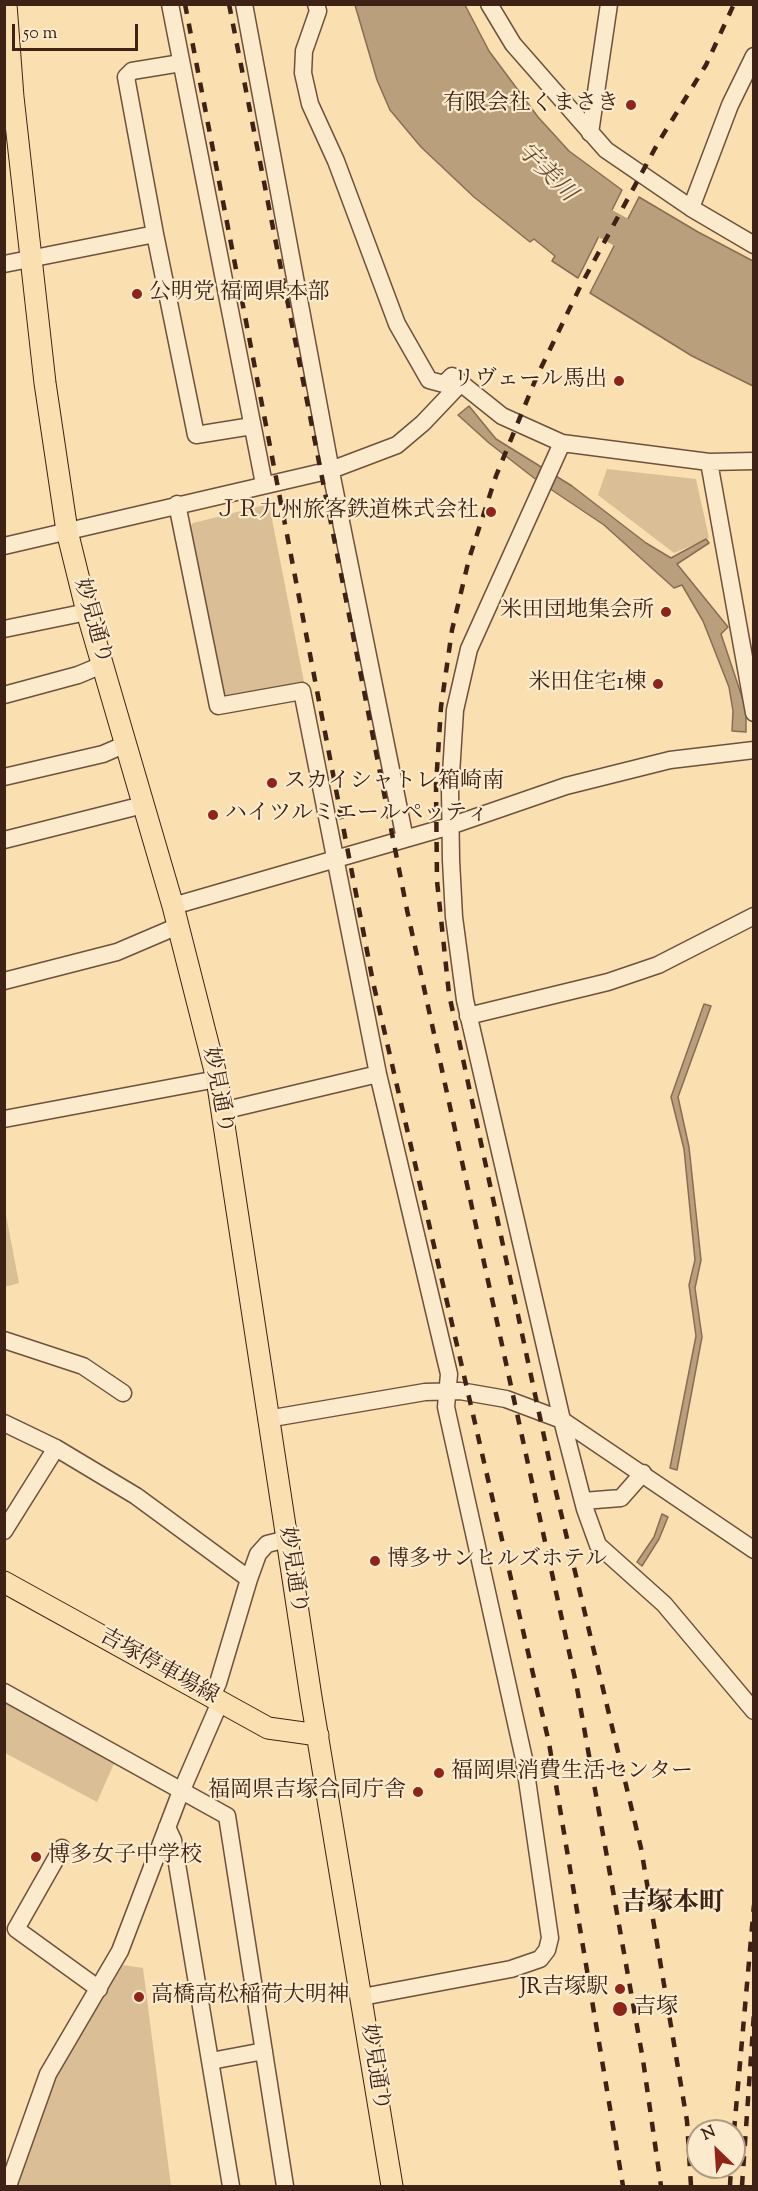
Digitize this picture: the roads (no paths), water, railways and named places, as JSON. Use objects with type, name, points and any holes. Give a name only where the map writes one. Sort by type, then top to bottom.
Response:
[{"type":"main road","name":"妙見通り","points":[[6,4],[9,98],[32,260],[45,383],[67,531],[102,665],[176,916],[216,1079],[267,1419],[392,2187]]},
{"type":"main road","name":"吉塚停車場線","points":[[4,1582],[268,1728],[318,1735]]},
{"type":"street","points":[[170,4],[264,484]]},
{"type":"street","points":[[244,4],[331,470],[405,839]]},
{"type":"street","points":[[316,4],[318,11],[304,51],[303,74],[310,104],[336,161],[397,324],[429,380],[444,384],[452,376],[502,416],[562,443],[709,462],[753,461]]},
{"type":"street","points":[[489,4],[513,44],[606,150],[692,208],[753,245]]},
{"type":"street","points":[[590,133],[609,4]]},
{"type":"street","points":[[692,208],[730,105],[753,56]]},
{"type":"street","points":[[181,63],[132,71],[126,77],[155,234],[196,435],[252,426]]},
{"type":"street","points":[[4,264],[155,234]]},
{"type":"street","points":[[4,546],[331,470],[397,445],[423,423],[461,383]]},
{"type":"street","points":[[562,443],[469,649],[456,710],[450,826],[454,917],[468,1016],[562,1420],[583,1501],[598,1545],[664,1604],[753,1711]]},
{"type":"street","points":[[709,462],[753,713]]},
{"type":"street","points":[[177,504],[218,706],[302,691],[378,1074],[449,1374],[446,1407],[524,1759],[550,1938],[547,1950],[540,1959],[511,1969],[362,1997]]},
{"type":"street","points":[[4,629],[87,612]]},
{"type":"street","points":[[4,695],[78,675],[102,665]]},
{"type":"street","points":[[4,777],[103,754],[126,744]]},
{"type":"street","points":[[4,981],[117,952],[176,916],[336,858],[450,826],[566,786],[670,760],[753,750]]},
{"type":"street","points":[[4,840],[143,805]]},
{"type":"street","points":[[468,1016],[608,981],[658,965],[753,916]]},
{"type":"street","points":[[222,1111],[378,1074]]},
{"type":"street","points":[[4,1119],[216,1079]]},
{"type":"street","points":[[4,1340],[83,1366],[123,1393]]},
{"type":"street","points":[[267,1419],[447,1390],[506,1399],[562,1420],[753,1550]]},
{"type":"street","points":[[4,1423],[56,1448],[136,1496],[249,1579]]},
{"type":"street","points":[[4,1531],[56,1448]]},
{"type":"street","points":[[583,1501],[621,1498],[643,1473]]},
{"type":"street","points":[[8,2187],[48,2074],[120,1951],[215,1700],[218,1683],[258,1554],[267,1544],[287,1539]]},
{"type":"street","points":[[4,1692],[227,1816],[285,2187]]},
{"type":"street","points":[[167,1827],[173,1840],[231,2187]]},
{"type":"street","points":[[62,1848],[16,1929],[99,1989]]},
{"type":"street","points":[[211,2061],[264,2050]]},
{"type":"water","points":[[355,5],[465,5],[489,51],[538,117],[569,151],[622,190],[578,278],[552,261],[555,256],[534,239],[530,242],[474,197],[421,147],[390,110],[377,80]]},
{"type":"water","points":[[639,197],[753,261],[753,386],[692,356],[590,293]]},
{"type":"water","points":[[469,406],[496,439],[572,486],[646,543],[671,558],[706,539],[709,543],[677,564],[728,627],[721,634],[746,709],[746,732],[732,731],[733,711],[729,687],[703,621],[682,585],[674,588],[604,525],[534,478],[489,443],[458,415]]},
{"type":"water","points":[[704,1004],[711,1006],[678,1097],[689,1147],[701,1260],[695,1288],[702,1337],[677,1470],[670,1468],[696,1336],[689,1285],[695,1260],[684,1149],[671,1097]]},
{"type":"water","points":[[662,1514],[668,1517],[659,1539],[642,1566],[637,1562],[654,1537]]},
{"type":"waterway","name":"宇美川","points":[[570,204],[657,252]]},
{"type":"railway","points":[[185,4],[373,982],[549,1743],[623,2186]]},
{"type":"railway","points":[[229,4],[407,910],[577,1688],[643,2060],[661,2186]]},
{"type":"railway","points":[[691,2186],[687,2121],[641,1848],[556,1492],[449,994],[437,881],[436,785],[441,707],[452,630],[469,559],[496,476],[537,376],[581,285],[658,143],[706,65],[734,4]]},
{"type":"railway","points":[[735,2119],[754,1905]]},
{"type":"railway","points":[[742,2186],[754,2013]]},
{"type":"railway","points":[[730,2179],[730,2186]]},
{"type":"place","name":"有限会社くまさき","points":[[631,105]]},
{"type":"place","name":"公明党 福岡県本部","points":[[137,294]]},
{"type":"place","name":"リヴェール馬出","points":[[619,381]]},
{"type":"place","name":"ＪＲ九州旅客鉄道株式会社","points":[[491,512]]},
{"type":"place","name":"米田団地集会所","points":[[666,612]]},
{"type":"place","name":"米田住宅1棟","points":[[658,684]]},
{"type":"place","name":"スカイシャトレ箱崎南","points":[[272,783]]},
{"type":"place","name":"ハイツルミエールペッティ","points":[[213,815]]},
{"type":"place","name":"博多サンヒルズホテル","points":[[375,1561]]},
{"type":"place","name":"福岡県消費生活センター","points":[[439,1773]]},
{"type":"place","name":"福岡県吉塚合同庁舎","points":[[418,1792]]},
{"type":"place","name":"博多女子中学校","points":[[36,1857]]},
{"type":"place","name":"JR吉塚駅","points":[[620,1989]]},
{"type":"place","name":"高橋高松稲荷大明神","points":[[139,1997]]},
{"type":"place","name":"吉塚","points":[[620,2009]]},
{"type":"district","name":"吉塚本町","points":[[673,1906]]}]
